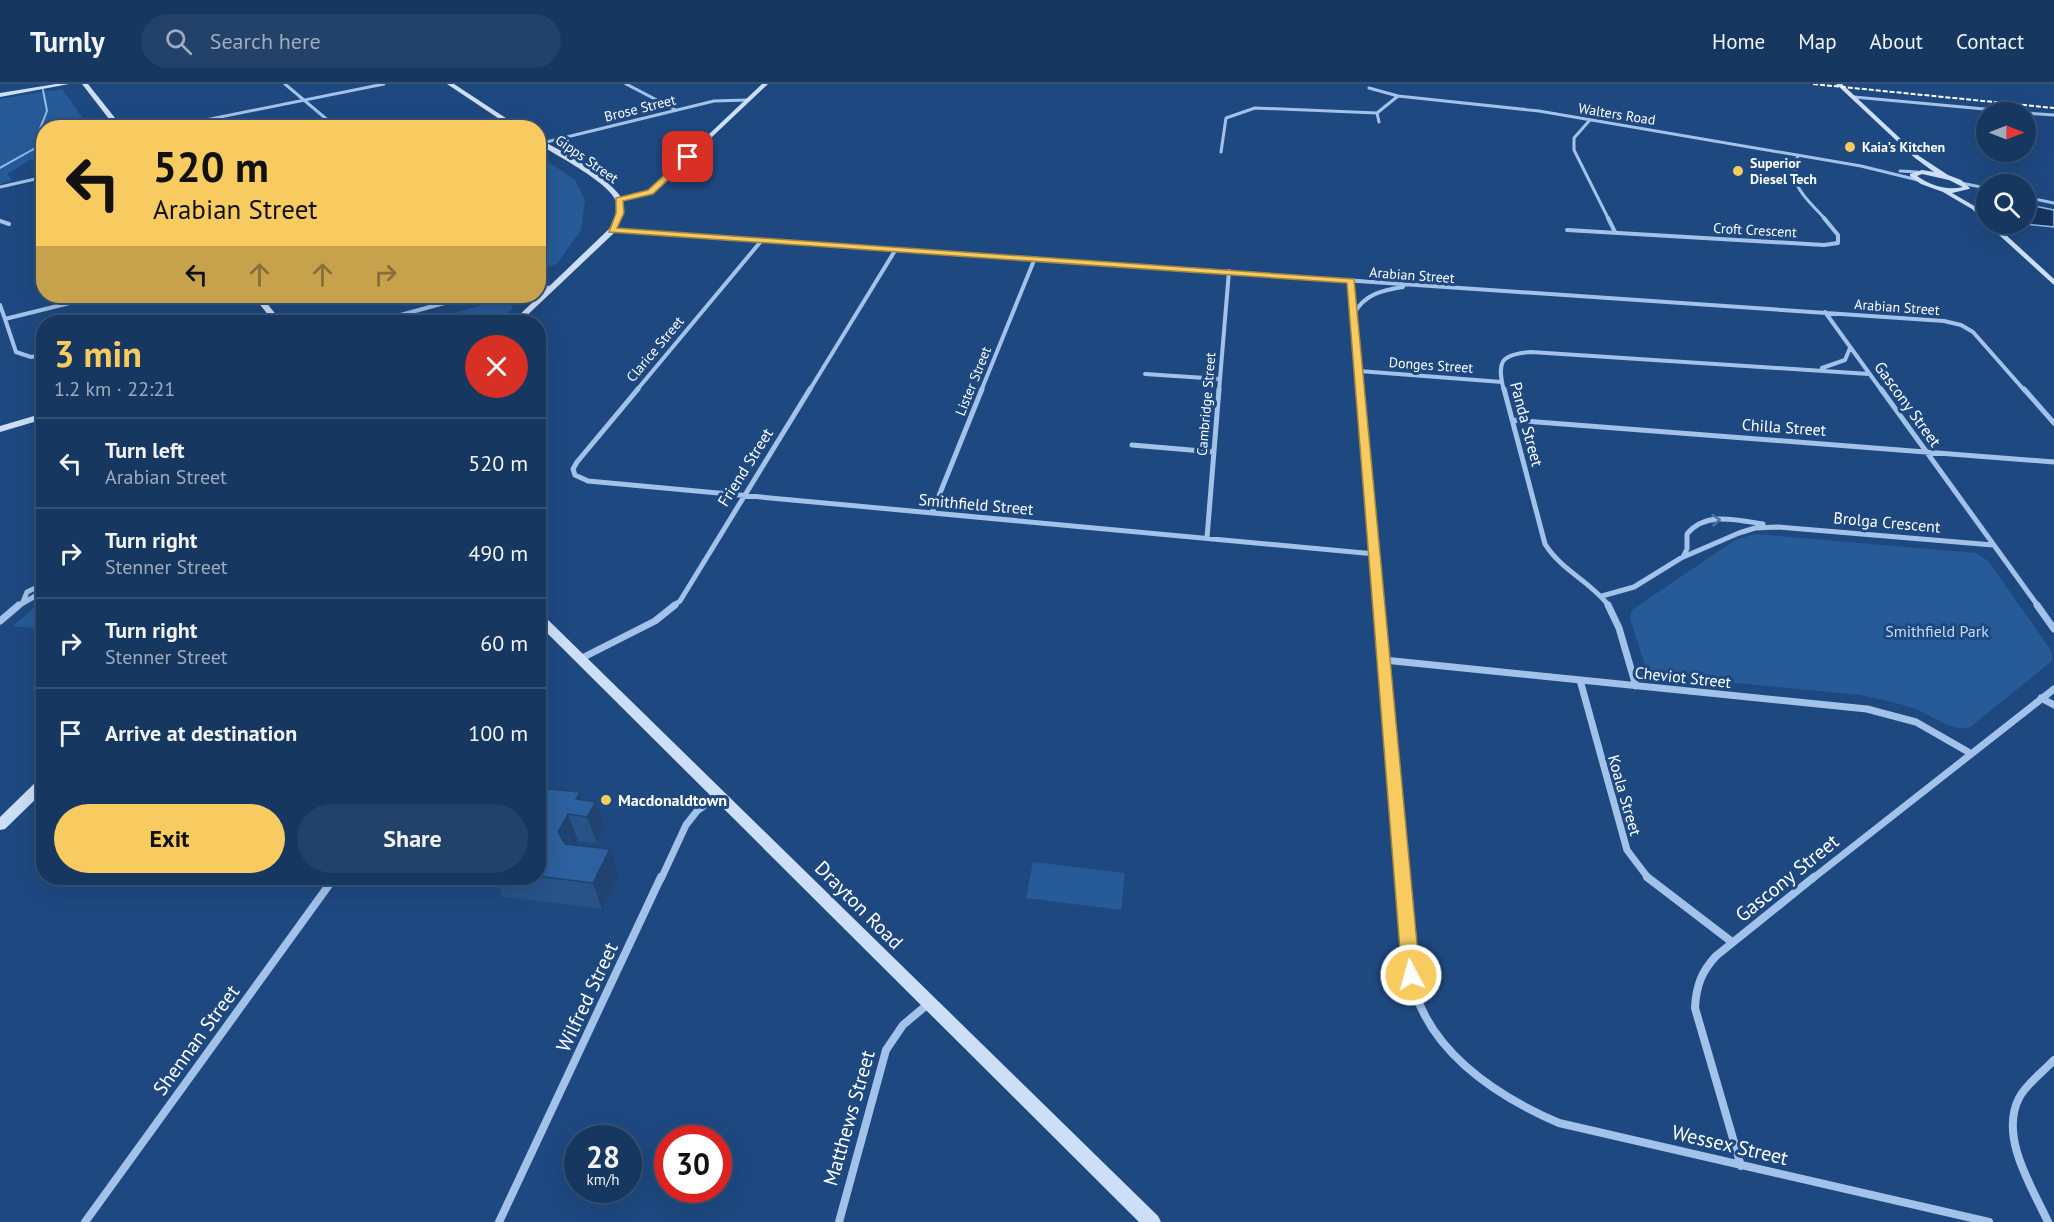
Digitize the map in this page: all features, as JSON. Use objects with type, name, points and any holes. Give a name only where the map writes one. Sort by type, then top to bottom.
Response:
[{"type":"main road","points":[[0,95],[66,84]]},
{"type":"main road","points":[[85,84],[114,120]]},
{"type":"main road","points":[[450,84],[506,120]]},
{"type":"main road","points":[[546,294],[612,230],[620,213],[619,200],[642,195],[654,189],[765,84]]},
{"type":"main road","points":[[1839,84],[1917,157],[1964,187],[1974,208]]},
{"type":"main road","name":"Gipps Street","points":[[546,146],[607,186],[619,200]]},
{"type":"main road","points":[[1917,157],[1923,167],[1918,175]]},
{"type":"main road","points":[[1918,175],[1948,178]]},
{"type":"main road","points":[[1918,175],[1974,208]]},
{"type":"main road","points":[[1940,188],[1964,187]]},
{"type":"main road","points":[[2001,234],[2054,283]]},
{"type":"main road","points":[[263,303],[272,315]]},
{"type":"main road","points":[[523,315],[536,303]]},
{"type":"main road","points":[[0,429],[36,418]]},
{"type":"main road","name":"Drayton Road","points":[[546,626],[1152,1222]]},
{"type":"main road","points":[[0,825],[36,790]]},
{"type":"street","points":[[285,84],[328,120]]},
{"type":"street","points":[[206,120],[384,84]]},
{"type":"street","points":[[626,84],[676,110]]},
{"type":"street","name":"Walters Road","points":[[1369,88],[1398,96],[1539,111],[1918,175]]},
{"type":"street","points":[[1221,152],[1226,118],[1238,112],[1255,108],[1377,113],[1398,96]]},
{"type":"street","points":[[1854,97],[1976,108]]},
{"type":"street","name":"Brose Street","points":[[546,141],[721,100],[747,100]]},
{"type":"street","points":[[1377,113],[1379,122]]},
{"type":"street","points":[[2036,114],[2054,115]]},
{"type":"street","points":[[1589,121],[1574,138],[1574,150],[1615,232]]},
{"type":"street","name":"Croft Crescent","points":[[1567,230],[1824,245],[1838,243],[1838,235],[1795,183],[1792,170],[1798,155]]},
{"type":"street","name":"Walters Road","points":[[1861,166],[1918,175]]},
{"type":"street","points":[[0,188],[36,179]]},
{"type":"street","points":[[1964,187],[1976,188]]},
{"type":"street","points":[[1964,187],[1976,188]]},
{"type":"street","points":[[2036,199],[2054,203]]},
{"type":"street","points":[[0,221],[9,224]]},
{"type":"street","name":"Arabian Street","points":[[612,230],[1939,320],[1958,324],[1973,332],[2054,423]]},
{"type":"street","name":"Clarice Street","points":[[575,475],[573,469],[577,462],[762,240]]},
{"type":"street","name":"Friend Street","points":[[579,659],[655,621],[674,608],[896,249]]},
{"type":"street","name":"Lister Street","points":[[932,513],[1035,258]]},
{"type":"street","name":"Cambridge Street","points":[[1207,538],[1229,271]]},
{"type":"street","name":"Wessex Street","points":[[1351,281],[1411,975],[1422,1009],[1431,1026],[1457,1059],[1474,1075],[1514,1103],[1559,1123],[1989,1222]]},
{"type":"street","points":[[1354,314],[1358,305],[1373,295],[1399,288],[1422,286]]},
{"type":"street","points":[[546,288],[552,288]]},
{"type":"street","points":[[5,319],[70,303]]},
{"type":"street","points":[[401,315],[444,303]]},
{"type":"street","points":[[0,306],[16,352],[23,356],[36,355]]},
{"type":"street","name":"Gascony Street","points":[[1824,312],[2054,629]]},
{"type":"street","points":[[1804,370],[1839,364],[1848,357],[1850,347]]},
{"type":"street","name":"Panda Street","points":[[1636,686],[1613,612],[1602,596],[1557,562],[1547,549],[1502,382],[1499,367],[1504,360],[1513,355],[1536,351],[1869,374]]},
{"type":"street","name":"Donges Street","points":[[1359,371],[1502,382]]},
{"type":"street","points":[[1145,374],[1220,379]]},
{"type":"street","name":"Chilla Street","points":[[1512,420],[2054,462]]},
{"type":"street","points":[[1132,445],[1214,452]]},
{"type":"street","name":"Smithfield Street","points":[[575,475],[588,481],[1375,554]]},
{"type":"street","name":"Brolga Crescent","points":[[1683,557],[1687,549],[1686,539],[1689,530],[1706,520],[1732,519],[1778,527],[1993,545]]},
{"type":"street","name":"Brolga Crescent","points":[[1602,596],[1632,589],[1683,557],[1703,550],[1744,529],[1778,527]]},
{"type":"street","points":[[22,602],[27,592],[36,588]]},
{"type":"street","points":[[0,621],[22,602],[36,595]]},
{"type":"street","name":"Cheviot Street","points":[[1384,660],[1883,712],[1927,728],[1970,753]]},
{"type":"street","name":"Koala Street","points":[[1580,680],[1627,850],[1639,868],[1655,885],[1732,942]]},
{"type":"street","name":"Gascony Street","points":[[1741,1166],[1695,1008],[1695,994],[1701,971],[1732,942],[2054,689]]},
{"type":"street","points":[[2041,698],[2054,705]]},
{"type":"street","name":"Wilfred Street","points":[[499,1222],[686,825],[697,811],[718,796]]},
{"type":"street","name":"Shennan Street","points":[[85,1222],[329,885]]},
{"type":"street","name":"Matthews Street","points":[[839,1222],[886,1050],[903,1025],[929,1003]]},
{"type":"street","points":[[2048,1222],[2016,1149],[2013,1119],[2019,1098],[2054,1060]]},
{"type":"green space","points":[[62,89],[84,120],[36,120],[36,159],[7,174],[12,180],[0,184],[0,99]]},
{"type":"green space","points":[[546,161],[575,180],[585,200],[581,230],[557,264],[546,267]]},
{"type":"green space","points":[[489,303],[511,304],[512,309],[506,315],[448,315]]},
{"type":"green space","name":"Smithfield Park","points":[[1755,534],[1976,553],[1988,561],[2048,646],[2052,654],[2052,661],[1970,727],[1963,728],[1949,725],[1916,709],[1860,695],[1656,674],[1645,665],[1630,619],[1632,610],[1735,540]]},
{"type":"green space","points":[[36,606],[36,628],[13,626]]},
{"type":"green space","points":[[1033,862],[1125,873],[1121,910],[1026,898]]},
{"type":"shaded area","points":[[2036,206],[2054,210],[2054,227],[2036,225]]},
{"type":"building","points":[[546,789],[580,792],[576,799],[596,802],[587,817],[568,814],[558,832],[565,844],[610,849],[593,883],[546,877]]},
{"type":"waterway","points":[[43,90],[47,111],[43,120]]},
{"type":"waterway","points":[[0,168],[36,148]]},
{"type":"railway","points":[[1813,84],[2054,108]]},
{"type":"place","name":"Kaia's Kitchen","points":[[1850,147]]},
{"type":"place","name":"Superior Diesel Tech","points":[[1738,171]]},
{"type":"place","name":"Macdonaldtown","points":[[606,800]]},
{"type":"route","points":[[688,157],[650,192],[619,200],[620,213],[612,230],[1162,266],[1351,281],[1411,975]]}]
